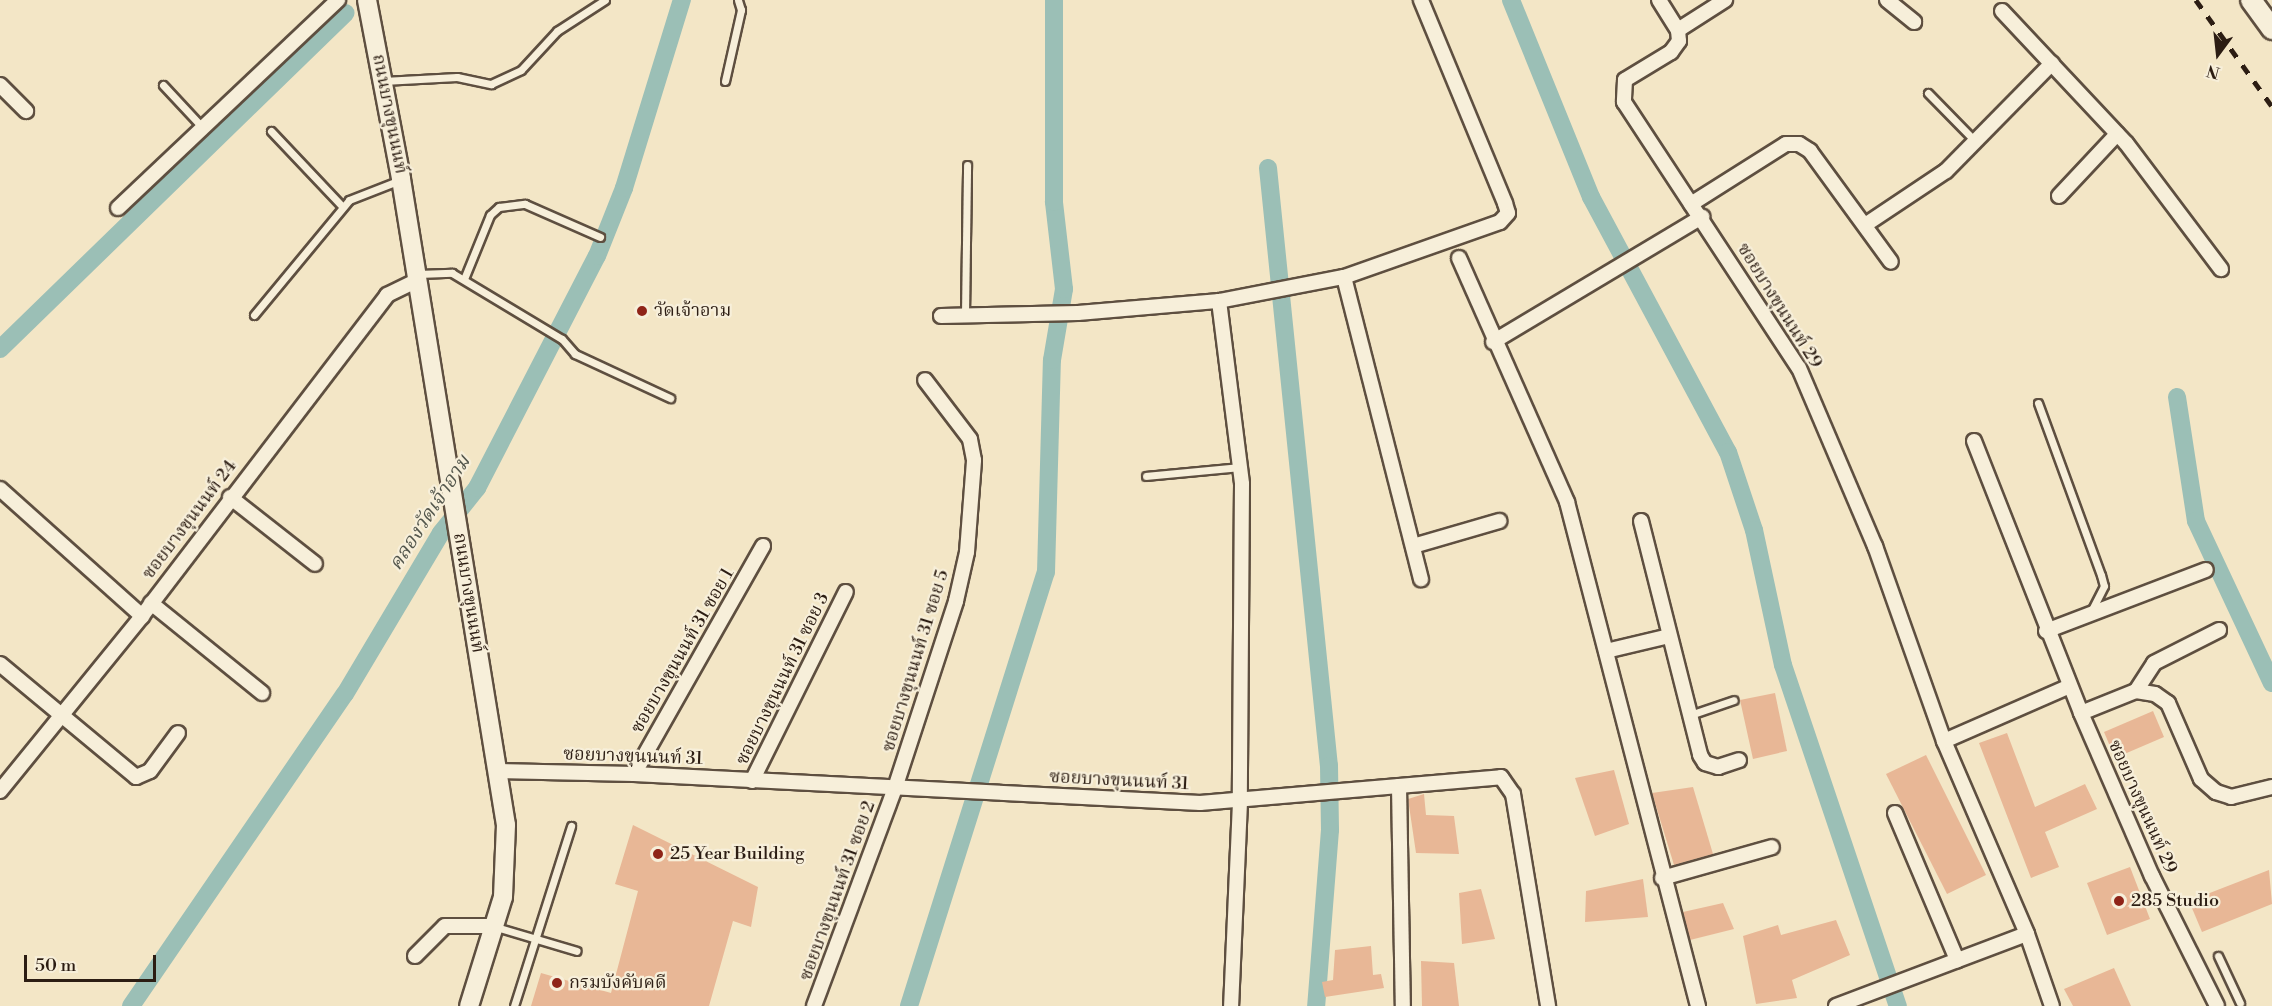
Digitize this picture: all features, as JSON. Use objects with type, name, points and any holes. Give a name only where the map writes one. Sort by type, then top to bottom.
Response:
[{"type":"main road","points":[[2251,0],[2272,29]]},
{"type":"street","points":[[118,208],[338,0]]},
{"type":"street","name":"ถนนบางขุนนนท์","points":[[367,0],[401,179],[506,825],[507,875],[495,926],[469,1006]]},
{"type":"street","points":[[941,316],[1078,313],[1219,300],[1344,277],[1411,257],[1500,222],[1508,213],[1421,0]]},
{"type":"street","points":[[1659,0],[1678,30],[1725,0]]},
{"type":"street","points":[[1887,0],[1914,22]]},
{"type":"street","points":[[2002,11],[2117,134],[2221,269]]},
{"type":"street","name":"ซอยบางขุนนนท์ 29","points":[[1678,30],[1676,48],[1625,80],[1622,94],[1799,368],[1875,546],[1944,741],[2027,934],[2052,1006]]},
{"type":"street","points":[[1865,225],[1946,171],[2052,63]]},
{"type":"street","points":[[0,84],[26,111]]},
{"type":"street","points":[[2059,196],[2117,134]]},
{"type":"street","points":[[1691,204],[1786,144],[1799,144],[1810,151],[1891,262]]},
{"type":"street","points":[[1493,342],[1702,217]]},
{"type":"street","points":[[1459,258],[1493,342],[1567,502],[1662,878],[1698,1006]]},
{"type":"street","points":[[1344,277],[1421,579]]},
{"type":"street","name":"ซอยบางขุนนนท์ 24","points":[[0,790],[142,616],[230,497],[387,295],[416,278]]},
{"type":"street","points":[[1219,300],[1240,467],[1240,802],[1231,1006]]},
{"type":"street","name":"ซอยบางขุนนนท์ 31 ซอย 5","points":[[895,788],[957,601],[972,500],[970,439],[925,380]]},
{"type":"street","name":"ซอยบางขุนนนท์ 29","points":[[1974,441],[2080,714],[2152,876],[2217,1006]]},
{"type":"street","points":[[0,489],[142,616]]},
{"type":"street","points":[[230,497],[315,564]]},
{"type":"street","points":[[1413,546],[1499,521]]},
{"type":"street","points":[[1641,521],[1669,636],[1705,763],[1718,767],[1738,760]]},
{"type":"street","name":"ซอยบางขุนนนท์ 31 ซอย 1","points":[[634,774],[763,546]]},
{"type":"street","points":[[2046,631],[2206,570]]},
{"type":"street","name":"ซอยบางขุนนนท์ 31 ซอย 3","points":[[752,781],[846,592]]},
{"type":"street","points":[[151,603],[262,693]]},
{"type":"street","points":[[2136,691],[2154,663],[2219,630]]},
{"type":"street","points":[[1606,651],[1669,636]]},
{"type":"street","points":[[0,664],[136,777],[150,771],[178,733]]},
{"type":"street","points":[[1944,741],[2070,686]]},
{"type":"street","points":[[2080,714],[2136,691],[2155,694],[2168,703],[2201,779],[2216,792],[2231,796],[2272,787]]},
{"type":"street","name":"ซอยบางขุนนนท์ 31","points":[[497,771],[634,774],[996,793],[1240,802],[1496,777],[1509,784],[1548,1006]]},
{"type":"street","points":[[1399,786],[1403,1006]]},
{"type":"street","name":"ซอยบางขุนนนท์ 31 ซอย 2","points":[[814,1006],[895,788]]},
{"type":"street","points":[[1895,813],[1958,960]]},
{"type":"street","points":[[1662,878],[1772,847]]},
{"type":"street","points":[[415,956],[445,927],[495,926]]},
{"type":"street","points":[[1836,1006],[1876,993],[2027,934]]},
{"type":"lane","points":[[383,81],[456,77],[491,84],[521,70],[557,31],[605,0]]},
{"type":"lane","points":[[725,81],[741,10],[738,0]]},
{"type":"lane","points":[[163,85],[203,128]]},
{"type":"lane","points":[[1928,93],[1975,141]]},
{"type":"lane","points":[[271,131],[342,206]]},
{"type":"lane","points":[[965,315],[967,165]]},
{"type":"lane","points":[[254,315],[342,206],[368,189],[401,179]]},
{"type":"lane","points":[[464,279],[490,215],[499,207],[525,204],[600,237]]},
{"type":"lane","points":[[416,278],[452,273],[562,339],[575,354],[602,369],[670,398]]},
{"type":"lane","points":[[2038,403],[2101,575],[2103,586],[2091,612]]},
{"type":"lane","points":[[1146,476],[1240,467]]},
{"type":"lane","points":[[1690,715],[1734,700]]},
{"type":"lane","points":[[514,1006],[571,826]]},
{"type":"lane","points":[[495,926],[577,951]]},
{"type":"lane","points":[[2218,956],[2239,1005]]},
{"type":"building","points":[[1775,693],[1787,751],[1753,759],[1740,700]]},
{"type":"building","points":[[2153,711],[2164,737],[2115,758],[2104,732]]},
{"type":"building","points":[[2007,733],[2035,807],[2085,784],[2097,809],[2045,832],[2059,867],[2031,878],[1979,743]]},
{"type":"building","points":[[1926,755],[1986,875],[1947,894],[1886,774]]},
{"type":"building","points":[[1614,770],[1629,824],[1595,836],[1575,778]]},
{"type":"building","points":[[1693,787],[1713,854],[1674,865],[1652,793]]},
{"type":"building","points":[[1424,794],[1426,815],[1454,816],[1459,854],[1416,853],[1408,799]]},
{"type":"building","points":[[633,825],[758,887],[751,927],[733,921],[709,1006],[531,1006],[541,973],[611,993],[638,891],[615,884]]},
{"type":"building","name":"285 Studio","points":[[2130,867],[2150,919],[2107,935],[2087,883]]},
{"type":"building","points":[[2269,870],[2272,904],[2202,932],[2189,901]]},
{"type":"building","points":[[1643,879],[1648,917],[1585,922],[1586,891]]},
{"type":"building","points":[[1481,889],[1495,939],[1462,944],[1459,893]]},
{"type":"building","points":[[1723,903],[1734,929],[1690,940],[1683,912]]},
{"type":"building","points":[[1836,920],[1850,955],[1792,980],[1797,998],[1756,1004],[1743,936],[1778,925],[1781,935]]},
{"type":"building","points":[[1371,946],[1373,975],[1381,974],[1384,988],[1325,997],[1322,982],[1333,980],[1335,950]]},
{"type":"building","points":[[1421,961],[1454,963],[1459,1006],[1422,1006]]},
{"type":"building","points":[[2114,968],[2131,1006],[2073,1006],[2064,989]]},
{"type":"waterway","name":"คลองวัดเจ้าอาม","points":[[131,1006],[345,694],[441,533],[477,488],[597,256],[624,188],[682,0]]},
{"type":"waterway","points":[[909,1006],[1046,572],[1052,360],[1064,289],[1054,202],[1054,0]]},
{"type":"waterway","points":[[1511,0],[1591,197],[1728,452],[1754,530],[1783,665],[1898,1006]]},
{"type":"waterway","points":[[0,349],[345,13]]},
{"type":"waterway","points":[[1268,168],[1329,766],[1330,830],[1316,1006]]},
{"type":"waterway","points":[[2177,397],[2196,521],[2272,683]]},
{"type":"railway","points":[[2196,0],[2272,106]]},
{"type":"place","name":"วัดเจ้าอาม","points":[[642,311]]},
{"type":"place","name":"25 Year Building","points":[[658,854]]},
{"type":"place","name":"285 Studio","points":[[2119,901]]},
{"type":"place","name":"กรมบังคับคดี","points":[[557,983]]}]
